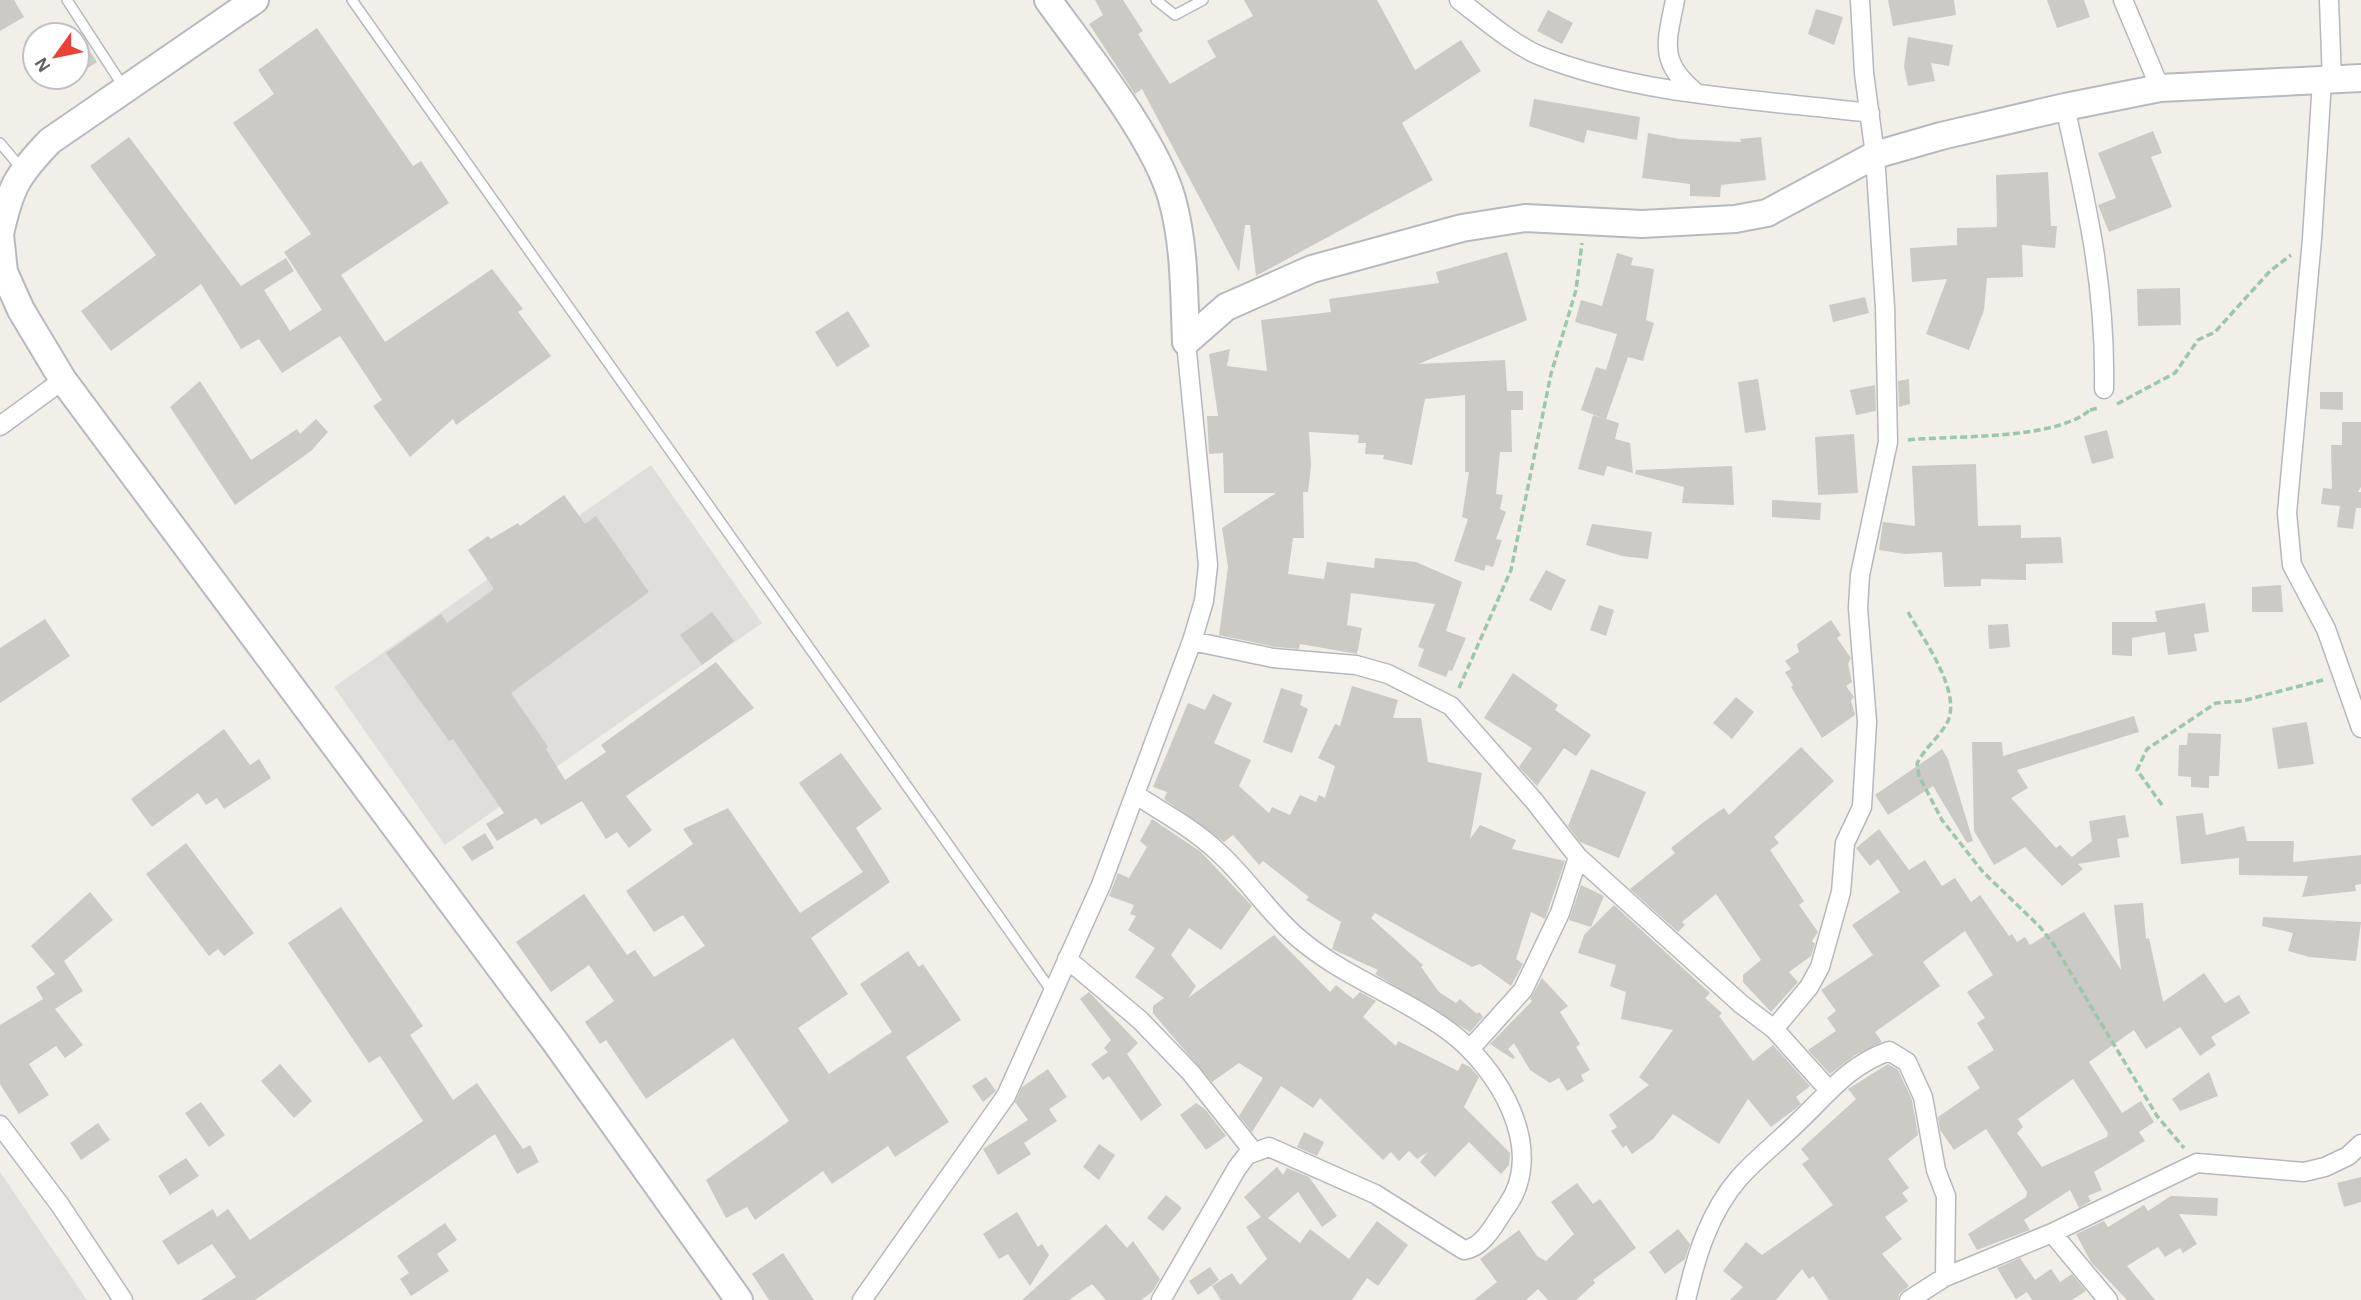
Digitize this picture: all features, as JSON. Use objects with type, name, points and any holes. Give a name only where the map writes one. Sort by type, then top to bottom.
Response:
[{"type":"street","points":[[255,0],[50,141],[22,170],[8,198],[0,234],[4,271],[21,310],[63,380],[556,1043],[739,1300]]},
{"type":"street","points":[[862,1300],[1006,1096],[1101,885],[1192,641],[1203,601],[1208,565],[1186,342],[1181,237],[1162,170],[1114,93],[1048,0]]},
{"type":"street","points":[[1460,0],[1542,57],[1635,82],[1870,113]]},
{"type":"street","points":[[1675,0],[1666,48],[1670,65],[1680,79],[1694,91]]},
{"type":"street","points":[[1774,1028],[1809,987],[1820,967],[1841,892],[1845,843],[1862,807],[1867,722],[1858,608],[1860,575],[1888,442],[1885,307],[1875,155],[1860,0]]},
{"type":"street","points":[[2123,0],[2160,88]]},
{"type":"street","points":[[2329,0],[2327,81],[2287,513],[2292,565],[2326,629],[2361,728]]},
{"type":"street","points":[[1186,342],[1226,307],[1325,265],[1462,228],[1525,218],[1642,224],[1703,221],[1767,213],[1875,155],[2065,107],[2160,88],[2361,78]]},
{"type":"street","points":[[2065,107],[2094,238],[2100,281],[2105,329],[2104,388]]},
{"type":"street","points":[[0,426],[63,380]]},
{"type":"street","points":[[1192,641],[1273,658],[1356,665],[1405,682],[1451,706],[1535,802],[1578,858],[1731,995],[1774,1028],[1828,1089]]},
{"type":"street","points":[[1136,795],[1196,832],[1220,853],[1288,928],[1323,958],[1414,1009],[1451,1032],[1470,1049],[1517,1119],[1522,1154],[1510,1202],[1479,1244],[1464,1250],[1375,1194],[1269,1147],[1253,1151],[1237,1168],[1161,1300]]},
{"type":"street","points":[[1470,1049],[1523,990],[1560,913],[1578,858]]},
{"type":"street","points":[[1067,959],[1140,1020],[1182,1064],[1253,1151]]},
{"type":"street","points":[[1686,1300],[1704,1233],[1738,1179],[1798,1123],[1828,1089],[1861,1064],[1889,1051],[1907,1062],[1923,1097],[1936,1170],[1946,1196],[1945,1277]]},
{"type":"street","points":[[0,1125],[60,1205],[123,1300]]},
{"type":"street","points":[[1909,1300],[1945,1277],[2052,1233],[2197,1163],[2304,1172],[2325,1167],[2348,1156],[2361,1144]]},
{"type":"street","points":[[2052,1233],[2108,1300]]},
{"type":"lane","points":[[67,0],[124,88]]},
{"type":"lane","points":[[352,0],[1054,994]]},
{"type":"lane","points":[[1156,0],[1175,15],[1203,0]]},
{"type":"lane","points":[[0,143],[22,170]]},
{"type":"path","points":[[1451,706],[1479,649],[1511,570],[1551,374],[1576,290],[1580,248],[1601,221]]},
{"type":"path","points":[[1888,442],[2009,434],[2070,422],[2090,410],[2119,403],[2175,373],[2198,340],[2215,332],[2270,271],[2312,239]]},
{"type":"path","points":[[2090,410],[2104,388]]},
{"type":"path","points":[[1908,612],[1951,694],[1949,718],[1939,737],[1917,764],[1919,776],[1942,820],[1983,872],[2040,927],[2157,1116],[2197,1163]]},
{"type":"path","points":[[2162,805],[2137,770],[2147,749],[2216,703],[2242,701],[2342,674]]},
{"type":"shaded area","points":[[651,465],[762,623],[445,845],[334,687]]},
{"type":"shaded area","points":[[0,1172],[87,1300],[0,1300]]},
{"type":"building","points":[[0,0],[14,0],[24,17],[0,31]]},
{"type":"building","points":[[1095,0],[1123,0],[1143,31],[1138,34],[1170,84],[1216,57],[1207,41],[1253,16],[1244,0],[1377,0],[1415,70],[1461,40],[1481,71],[1402,123],[1433,180],[1256,276],[1250,225],[1245,225],[1239,272],[1142,89],[1135,94],[1089,24],[1103,15]]},
{"type":"building","points":[[1888,0],[1954,0],[1956,15],[1893,26]]},
{"type":"building","points":[[2047,0],[2084,0],[2090,17],[2057,28]]},
{"type":"building","points":[[1816,9],[1843,17],[1834,45],[1808,34]]},
{"type":"building","points":[[1548,10],[1573,23],[1562,44],[1537,31]]},
{"type":"building","points":[[317,28],[413,166],[421,161],[449,203],[341,275],[385,342],[492,269],[523,309],[518,312],[551,356],[456,425],[453,419],[410,457],[373,406],[382,400],[340,336],[282,373],[259,339],[241,349],[201,284],[111,351],[81,311],[156,255],[90,166],[129,137],[241,286],[286,258],[294,271],[264,290],[290,331],[322,310],[284,252],[311,234],[233,123],[274,94],[258,70]]},
{"type":"building","points":[[1908,37],[1953,45],[1949,66],[1931,63],[1935,81],[1908,86],[1904,66]]},
{"type":"building","points":[[91,53],[97,62],[91,66]]},
{"type":"building","points":[[1534,99],[1640,117],[1637,140],[1587,130],[1584,143],[1529,126]]},
{"type":"building","points":[[2153,131],[2162,153],[2151,157],[2172,207],[2109,232],[2098,205],[2116,198],[2098,153]]},
{"type":"building","points":[[1648,133],[1680,139],[1741,142],[1740,139],[1761,137],[1766,180],[1721,185],[1720,197],[1690,196],[1690,184],[1642,178]]},
{"type":"building","points":[[2048,172],[2051,226],[2057,226],[2055,248],[2022,245],[2023,277],[1987,278],[1984,310],[1969,350],[1926,334],[1947,279],[1912,282],[1910,248],[1957,245],[1957,228],[1997,227],[1996,175]]},
{"type":"building","points":[[1507,252],[1527,320],[1418,364],[1505,360],[1507,391],[1523,391],[1523,410],[1511,410],[1512,452],[1500,452],[1496,494],[1503,495],[1500,509],[1506,512],[1496,539],[1502,540],[1493,567],[1486,565],[1484,571],[1454,561],[1468,519],[1462,517],[1469,472],[1465,472],[1465,395],[1425,399],[1412,465],[1383,459],[1384,455],[1365,454],[1366,443],[1358,443],[1359,435],[1309,432],[1311,466],[1308,492],[1303,492],[1304,538],[1293,538],[1288,574],[1324,579],[1327,562],[1374,568],[1375,558],[1416,562],[1462,582],[1446,631],[1466,638],[1452,671],[1449,670],[1446,677],[1418,666],[1424,649],[1418,647],[1435,604],[1351,593],[1347,625],[1362,628],[1357,654],[1300,644],[1299,649],[1275,647],[1219,635],[1228,567],[1222,528],[1276,493],[1224,493],[1223,453],[1209,454],[1207,416],[1218,416],[1209,354],[1230,349],[1227,366],[1267,371],[1261,320],[1331,312],[1329,299],[1439,283],[1436,272]]},
{"type":"building","points":[[1617,253],[1633,258],[1631,265],[1654,269],[1646,320],[1654,323],[1643,361],[1628,357],[1606,419],[1581,410],[1596,367],[1606,370],[1617,334],[1575,322],[1581,300],[1602,306]]},
{"type":"building","points":[[2180,288],[2181,325],[2138,326],[2137,289]]},
{"type":"building","points":[[1865,297],[1869,313],[1833,322],[1829,305]]},
{"type":"building","points":[[848,311],[870,346],[837,367],[815,332]]},
{"type":"building","points":[[1758,379],[1766,430],[1745,433],[1738,382]]},
{"type":"building","points":[[1909,379],[1910,404],[1899,407],[1898,381]]},
{"type":"building","points":[[200,381],[251,460],[297,429],[300,434],[316,419],[328,432],[311,451],[235,505],[170,407]]},
{"type":"building","points":[[1875,385],[1876,411],[1856,415],[1850,390]]},
{"type":"building","points":[[2320,392],[2343,392],[2343,410],[2320,409]]},
{"type":"building","points":[[1593,415],[1619,423],[1615,439],[1630,443],[1633,473],[1607,466],[1604,476],[1578,469]]},
{"type":"building","points":[[2342,422],[2361,422],[2361,487],[2358,492],[2361,492],[2361,508],[2356,508],[2353,529],[2337,527],[2340,506],[2321,504],[2323,488],[2332,489],[2331,445],[2342,445]]},
{"type":"building","points":[[2107,430],[2114,458],[2092,464],[2084,436]]},
{"type":"building","points":[[1854,434],[1858,493],[1818,495],[1815,437]]},
{"type":"building","points":[[1976,464],[1978,526],[2021,525],[2021,538],[2061,537],[2063,563],[2026,564],[2026,580],[1981,579],[1981,586],[1944,587],[1942,552],[1905,554],[1879,550],[1883,522],[1915,526],[1912,466]]},
{"type":"building","points":[[1732,466],[1734,505],[1682,503],[1684,487],[1635,474],[1636,470]]},
{"type":"building","points":[[564,495],[585,524],[596,516],[649,592],[511,693],[548,747],[546,749],[565,780],[606,752],[601,745],[716,662],[754,708],[626,796],[652,830],[629,848],[617,832],[606,839],[582,801],[541,825],[536,818],[497,841],[486,824],[504,813],[453,739],[449,741],[386,653],[441,614],[447,623],[494,589],[468,550],[488,536],[491,539],[518,523],[520,526]]},
{"type":"building","points":[[1772,500],[1821,503],[1820,520],[1772,517]]},
{"type":"building","points":[[1592,524],[1652,532],[1648,559],[1622,556],[1586,545]]},
{"type":"building","points":[[1546,570],[1566,580],[1551,611],[1529,600]]},
{"type":"building","points":[[2281,585],[2283,612],[2252,612],[2252,587]]},
{"type":"building","points":[[2205,603],[2209,632],[2194,634],[2197,651],[2168,655],[2165,632],[2132,638],[2132,656],[2112,655],[2112,622],[2157,622],[2155,611]]},
{"type":"building","points":[[1599,605],[1614,610],[1606,636],[1590,630]]},
{"type":"building","points":[[712,612],[734,641],[702,665],[680,635]]},
{"type":"building","points":[[45,619],[70,656],[0,703],[0,648]]},
{"type":"building","points":[[1831,620],[1841,635],[1837,638],[1851,658],[1848,664],[1852,682],[1846,686],[1854,697],[1851,701],[1855,715],[1822,738],[1791,687],[1793,685],[1785,672],[1791,669],[1785,661],[1799,652],[1797,644]]},
{"type":"building","points":[[2008,624],[2010,647],[1989,649],[1988,625]]},
{"type":"building","points":[[1513,673],[1558,705],[1555,710],[1591,735],[1576,756],[1564,748],[1537,786],[1519,767],[1532,748],[1484,718]]},
{"type":"building","points":[[1352,686],[1398,700],[1393,718],[1421,718],[1428,762],[1482,773],[1470,839],[1480,825],[1516,840],[1512,849],[1565,861],[1545,919],[1531,912],[1516,959],[1523,964],[1511,986],[1480,964],[1472,967],[1375,913],[1371,918],[1423,965],[1421,967],[1439,992],[1456,1003],[1460,999],[1477,1014],[1479,1012],[1483,1017],[1470,1032],[1375,974],[1378,970],[1332,949],[1341,922],[1306,900],[1309,897],[1263,861],[1259,865],[1233,835],[1224,842],[1164,799],[1167,792],[1153,787],[1188,703],[1205,710],[1213,694],[1232,703],[1214,743],[1251,760],[1239,786],[1269,813],[1272,807],[1290,815],[1300,795],[1316,802],[1319,795],[1325,798],[1335,766],[1318,758],[1335,724],[1340,726]]},
{"type":"building","points":[[1281,688],[1303,695],[1300,705],[1308,709],[1292,753],[1263,742]]},
{"type":"building","points":[[1736,697],[1754,712],[1732,739],[1713,723]]},
{"type":"building","points":[[2134,716],[2139,732],[2017,770],[2028,788],[2011,798],[2056,848],[2060,845],[2072,857],[2092,841],[2089,821],[2125,815],[2129,837],[2117,839],[2120,857],[2078,864],[2083,869],[2062,886],[2025,847],[1994,865],[1974,831],[1972,742],[2002,742],[2003,756]]},
{"type":"building","points":[[2307,722],[2314,764],[2278,769],[2272,728]]},
{"type":"building","points":[[224,729],[250,765],[259,759],[271,778],[224,809],[217,798],[206,805],[198,793],[152,827],[131,799]]},
{"type":"building","points":[[2188,733],[2221,734],[2219,776],[2209,776],[2209,788],[2191,787],[2191,777],[2178,776],[2179,745],[2187,745]]},
{"type":"building","points":[[1801,747],[1834,781],[1774,837],[1779,843],[1770,850],[1804,901],[1799,905],[1818,932],[1812,941],[1815,944],[1811,956],[1789,972],[1798,982],[1771,1012],[1743,982],[1743,975],[1761,960],[1716,894],[1682,922],[1685,925],[1678,932],[1630,889],[1675,853],[1671,848],[1705,821],[1724,808],[1729,815]]},
{"type":"building","points":[[1942,749],[1948,759],[1973,841],[1967,843],[1933,786],[1888,815],[1875,795]]},
{"type":"building","points":[[841,753],[882,809],[856,828],[890,882],[811,938],[848,994],[798,1028],[829,1074],[892,1032],[860,984],[908,951],[919,967],[923,964],[961,1020],[906,1057],[949,1122],[895,1157],[888,1146],[832,1184],[823,1171],[755,1220],[747,1207],[726,1218],[706,1180],[789,1121],[733,1038],[646,1099],[606,1040],[600,1044],[585,1022],[614,1001],[589,965],[551,992],[516,942],[584,894],[627,955],[635,950],[654,977],[705,946],[683,915],[654,932],[626,891],[693,844],[683,829],[728,808],[800,913],[863,872],[799,783]]},
{"type":"building","points":[[1591,769],[1646,792],[1619,858],[1580,842],[1568,826]]},
{"type":"building","points":[[2203,813],[2206,835],[2244,826],[2247,841],[2294,841],[2293,862],[2361,855],[2361,884],[2355,885],[2356,891],[2302,897],[2308,876],[2239,875],[2239,858],[2181,864],[2176,816]]},
{"type":"building","points":[[1152,819],[1201,852],[1252,906],[1221,950],[1189,928],[1171,955],[1196,986],[1188,998],[1274,935],[1330,992],[1336,985],[1353,999],[1360,992],[1376,1001],[1363,1017],[1396,1046],[1398,1041],[1458,1071],[1462,1063],[1470,1067],[1479,1077],[1464,1107],[1510,1153],[1509,1165],[1501,1174],[1469,1142],[1435,1177],[1420,1162],[1428,1152],[1417,1159],[1409,1151],[1399,1161],[1391,1152],[1383,1160],[1320,1098],[1313,1108],[1281,1086],[1252,1132],[1239,1116],[1263,1078],[1239,1063],[1212,1082],[1168,1031],[1153,1013],[1153,1006],[1164,998],[1135,977],[1155,948],[1128,930],[1136,916],[1130,914],[1134,905],[1109,896],[1118,873],[1129,878],[1147,847],[1140,841]]},
{"type":"building","points":[[1879,829],[1909,870],[1925,860],[1942,886],[1955,878],[1971,902],[1980,895],[2009,936],[2012,934],[2017,942],[2025,937],[2030,945],[2084,912],[2121,970],[2114,905],[2143,903],[2146,939],[2149,938],[2163,1002],[2204,973],[2225,1003],[2239,995],[2250,1013],[2211,1037],[2216,1045],[2200,1056],[2180,1027],[2146,1049],[2134,1030],[2089,1062],[2122,1113],[2141,1101],[2154,1122],[2139,1132],[2145,1141],[2094,1172],[2102,1190],[2088,1196],[2091,1201],[2079,1208],[2070,1190],[2024,1220],[2030,1230],[1977,1250],[1968,1234],[2026,1197],[2027,1192],[1986,1129],[1954,1150],[1940,1130],[1938,1117],[1980,1088],[1967,1067],[1994,1050],[1977,1023],[1985,1018],[1967,992],[1993,975],[1965,931],[1923,962],[1940,986],[1875,1032],[1882,1042],[1855,1055],[1830,1074],[1808,1050],[1836,1031],[1827,1018],[1836,1011],[1821,990],[1873,955],[1852,925],[1900,892],[1878,859],[1870,866],[1856,848]],"holes":[[[2073,1079],[2108,1133],[2107,1137],[2042,1167],[2017,1133],[2023,1127],[2018,1119]]]},
{"type":"building","points":[[485,833],[494,848],[472,861],[462,847]]},
{"type":"building","points":[[186,843],[254,933],[224,956],[218,949],[209,956],[146,874]]},
{"type":"building","points":[[1581,885],[1604,896],[1591,927],[1569,920]]},
{"type":"building","points":[[90,892],[113,920],[64,961],[83,991],[55,1009],[83,1045],[65,1058],[56,1046],[29,1064],[49,1095],[19,1114],[0,1084],[0,1025],[43,999],[36,987],[55,974],[31,946]]},
{"type":"building","points":[[1614,905],[1710,993],[1705,998],[1722,1013],[1719,1016],[1753,1061],[1773,1045],[1810,1086],[1796,1097],[1801,1104],[1771,1127],[1748,1099],[1719,1144],[1673,1114],[1653,1139],[1632,1154],[1626,1145],[1623,1148],[1611,1131],[1617,1127],[1609,1115],[1649,1085],[1639,1077],[1673,1030],[1621,1019],[1626,992],[1610,986],[1616,965],[1578,953],[1584,935]]},
{"type":"building","points":[[341,907],[423,1026],[410,1035],[453,1100],[477,1083],[523,1149],[530,1145],[539,1162],[517,1174],[495,1134],[255,1300],[201,1300],[236,1277],[212,1244],[178,1265],[162,1241],[213,1209],[217,1217],[228,1209],[250,1240],[423,1121],[380,1056],[369,1063],[288,943]]},
{"type":"building","points":[[2263,917],[2361,922],[2356,961],[2309,957],[2288,951],[2293,933],[2262,926]]},
{"type":"building","points":[[1542,978],[1568,1006],[1560,1012],[1580,1044],[1576,1047],[1590,1070],[1581,1075],[1584,1081],[1567,1091],[1559,1078],[1550,1083],[1530,1070],[1514,1043],[1508,1049],[1515,1057],[1513,1059],[1490,1044],[1532,1001],[1530,999]]},
{"type":"building","points":[[1089,992],[1138,1043],[1127,1054],[1162,1105],[1141,1121],[1109,1076],[1103,1080],[1091,1064],[1108,1052],[1104,1048],[1111,1040],[1080,999]]},
{"type":"building","points":[[280,1064],[312,1101],[294,1118],[261,1081]]},
{"type":"building","points":[[1888,1064],[1898,1070],[1912,1100],[1918,1135],[1888,1159],[1909,1188],[1902,1193],[1908,1201],[1885,1217],[1902,1239],[1882,1254],[1909,1286],[1899,1294],[1898,1300],[1829,1300],[1813,1276],[1809,1279],[1802,1269],[1776,1300],[1730,1300],[1743,1287],[1723,1271],[1746,1242],[1762,1255],[1833,1205],[1802,1164],[1809,1159],[1801,1149],[1856,1099],[1848,1089]]},
{"type":"building","points":[[1048,1069],[1067,1097],[1049,1109],[1057,1121],[1024,1143],[1031,1154],[998,1175],[983,1149],[1028,1120],[1015,1102],[1022,1087]]},
{"type":"building","points":[[2209,1072],[2218,1096],[2180,1111],[2172,1099]]},
{"type":"building","points":[[986,1077],[996,1091],[983,1102],[972,1086]]},
{"type":"building","points":[[201,1102],[225,1135],[209,1147],[185,1113]]},
{"type":"building","points":[[1196,1103],[1205,1109],[1226,1136],[1206,1150],[1180,1115]]},
{"type":"building","points":[[98,1123],[110,1140],[81,1160],[70,1143]]},
{"type":"building","points":[[1304,1132],[1324,1142],[1317,1156],[1297,1147]]},
{"type":"building","points":[[1099,1144],[1115,1155],[1099,1180],[1083,1167]]},
{"type":"building","points":[[186,1158],[199,1176],[170,1195],[158,1176]]},
{"type":"building","points":[[1277,1167],[1283,1175],[1287,1168],[1309,1177],[1337,1216],[1322,1227],[1298,1192],[1268,1218],[1300,1243],[1310,1229],[1349,1259],[1377,1221],[1408,1245],[1378,1286],[1367,1278],[1352,1300],[1221,1300],[1212,1286],[1232,1273],[1240,1285],[1267,1259],[1246,1227],[1261,1217],[1244,1197]]},
{"type":"building","points":[[2361,1177],[2361,1202],[2344,1207],[2337,1183]]},
{"type":"building","points":[[1577,1183],[1593,1204],[1600,1199],[1636,1248],[1593,1280],[1595,1283],[1576,1300],[1548,1300],[1538,1289],[1526,1300],[1474,1300],[1497,1282],[1480,1259],[1519,1230],[1537,1256],[1546,1261],[1574,1234],[1551,1202]]},
{"type":"building","points":[[1166,1195],[1182,1208],[1163,1231],[1147,1218]]},
{"type":"building","points":[[2171,1196],[2218,1198],[2217,1216],[2179,1214],[2197,1244],[2183,1253],[2180,1248],[2165,1257],[2158,1247],[2127,1266],[2155,1300],[2127,1300],[2091,1262],[2076,1234],[2104,1221],[2108,1227],[2144,1205],[2148,1211]]},
{"type":"building","points":[[1017,1212],[1038,1247],[1042,1244],[1049,1255],[1030,1286],[1008,1254],[999,1259],[983,1234]]},
{"type":"building","points":[[445,1223],[457,1240],[437,1254],[449,1271],[411,1296],[400,1279],[409,1273],[397,1256]]},
{"type":"building","points":[[1106,1224],[1127,1248],[1133,1241],[1160,1279],[1152,1292],[1141,1300],[1106,1300],[1092,1284],[1069,1300],[1022,1300]]},
{"type":"building","points":[[1678,1229],[1690,1244],[1685,1259],[1665,1274],[1649,1252]]},
{"type":"building","points":[[783,1253],[814,1300],[769,1300],[752,1274]]},
{"type":"building","points":[[2020,1258],[2035,1280],[2051,1269],[2060,1282],[2072,1274],[2086,1291],[2072,1300],[2032,1300],[2027,1292],[2016,1299],[1997,1268]]},
{"type":"building","points":[[1210,1267],[1219,1280],[1198,1295],[1189,1281]]}]
